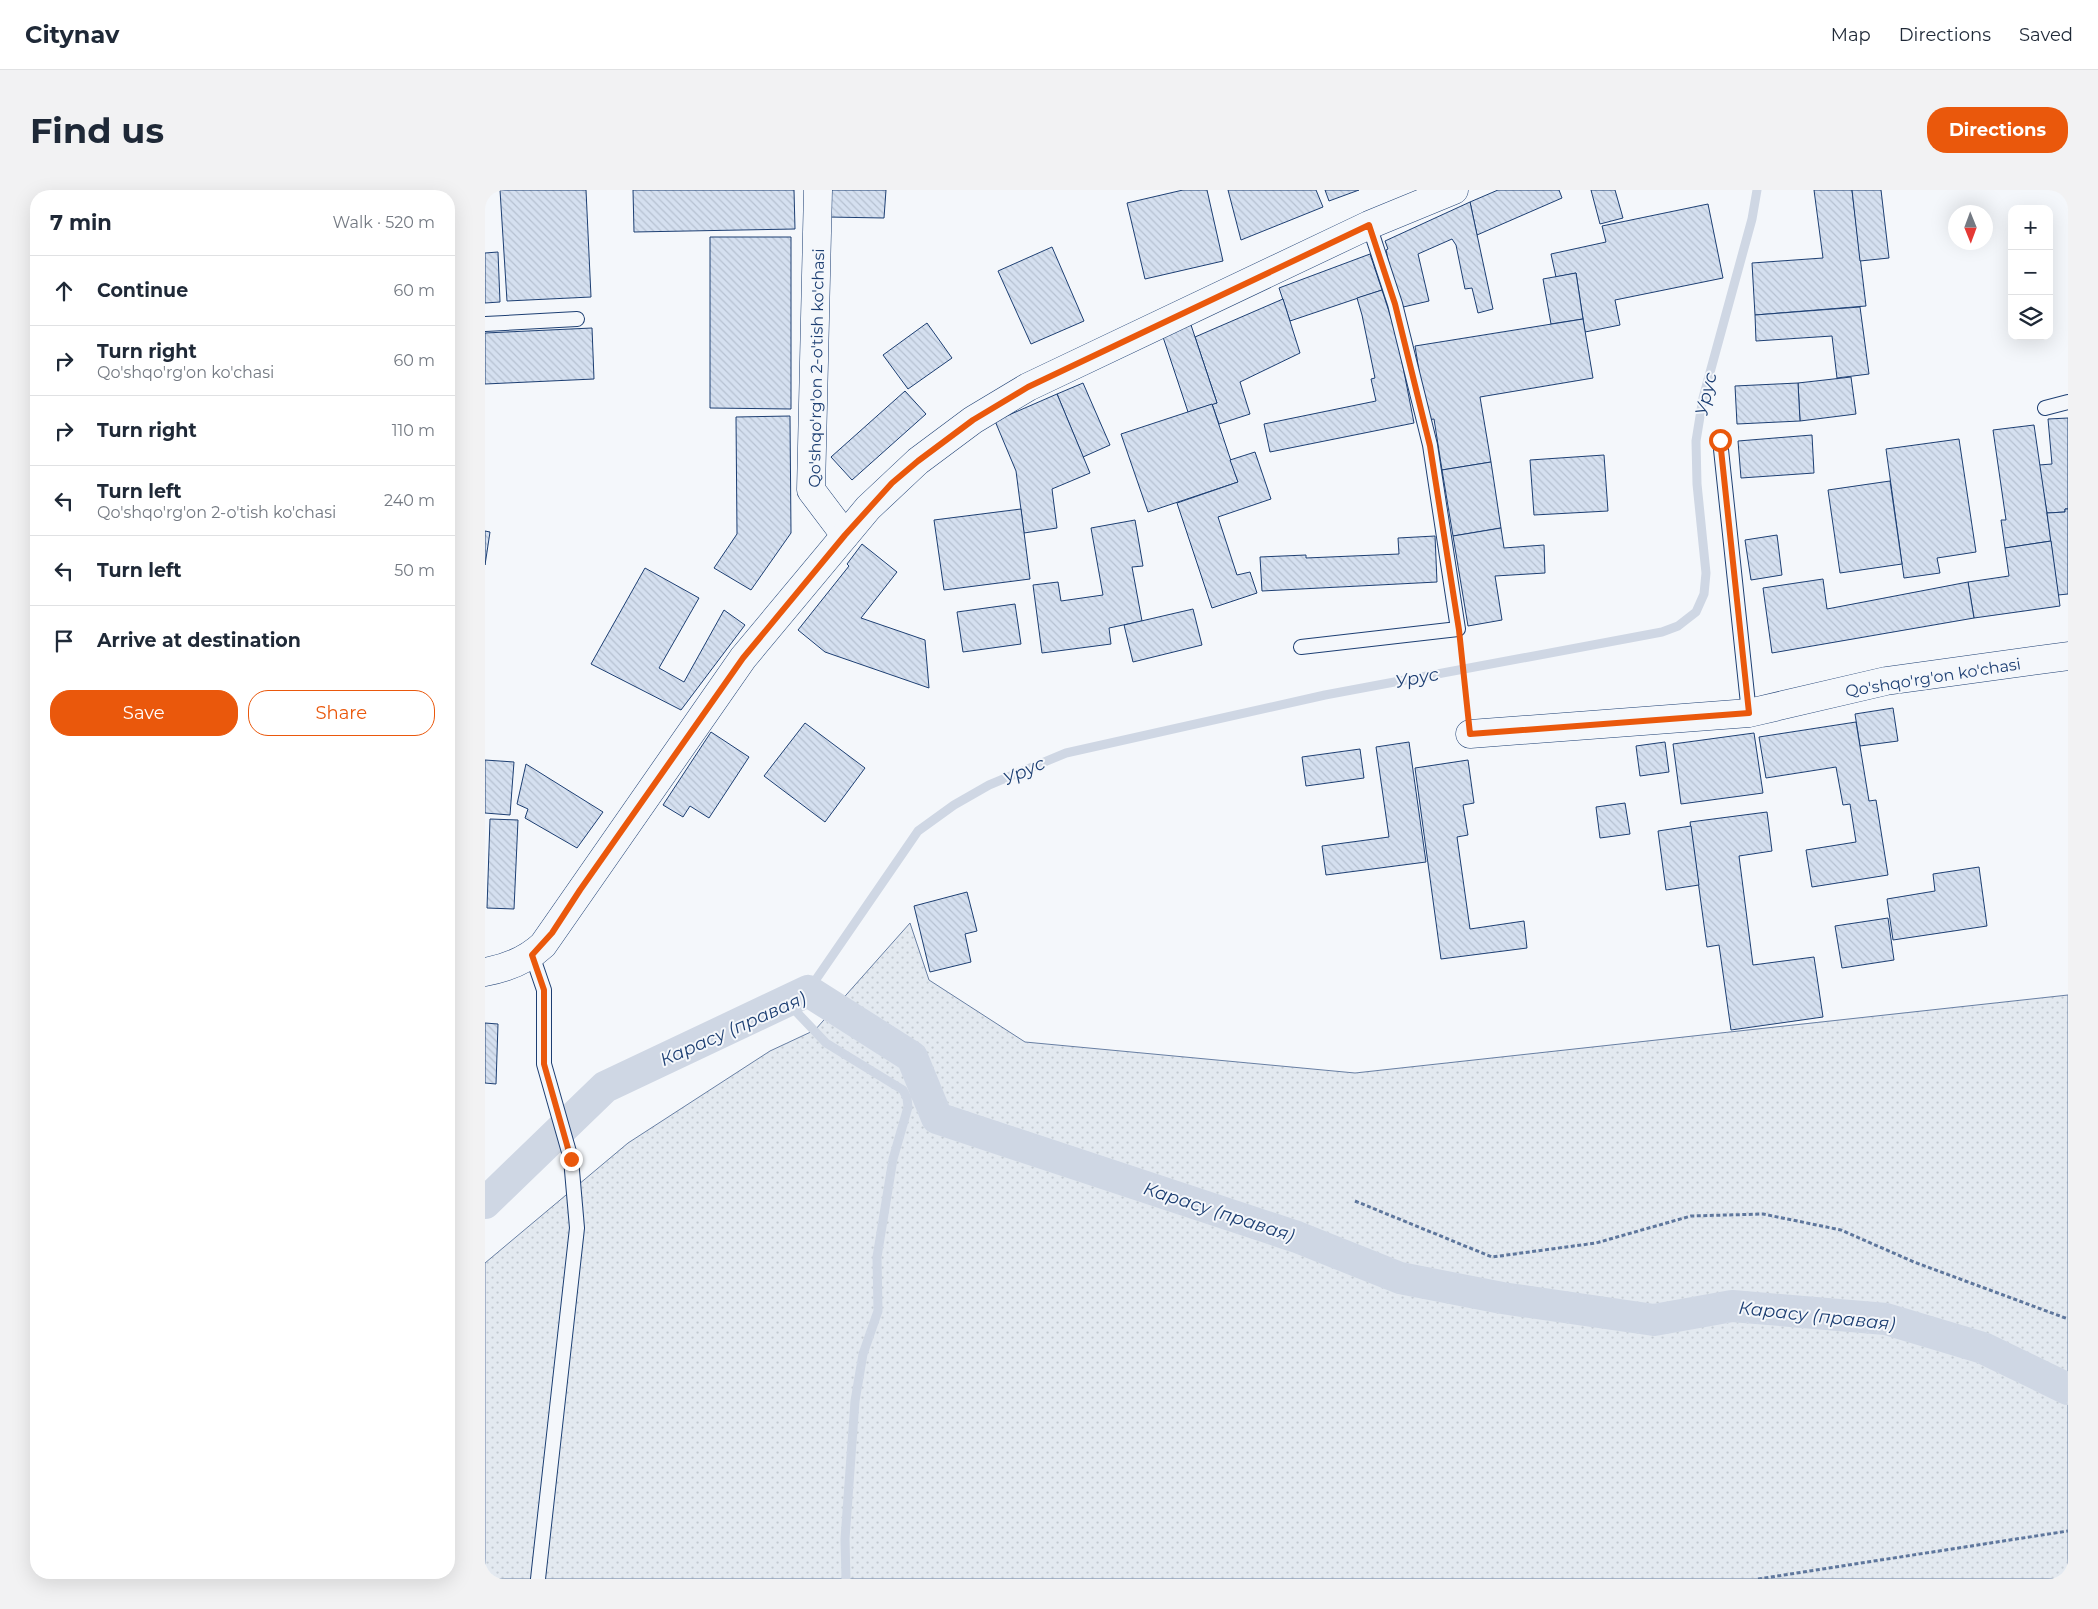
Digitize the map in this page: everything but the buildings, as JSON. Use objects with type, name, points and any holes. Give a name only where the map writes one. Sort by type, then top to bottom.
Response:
[{"type":"street","name":"Qo'shqo'rg'on 2-o'tish ko'chasi","points":[[818,190],[811,490],[845,535]]},
{"type":"street","points":[[485,972],[508,966],[532,955],[552,933],[580,890],[743,658],[845,535],[892,483],[918,461],[1000,402],[1096,354],[1369,225],[1454,190]]},
{"type":"street","name":"Qo'shqo'rg'on ko'chasi","points":[[1470,734],[1749,713],[1887,682],[2068,656]]},
{"type":"lane","points":[[1301,647],[1459,630],[1430,446],[1395,304],[1369,225]]},
{"type":"lane","points":[[485,324],[577,319]]},
{"type":"lane","points":[[2045,408],[2068,402]]},
{"type":"lane","points":[[1720,440],[1749,713]]},
{"type":"lane","points":[[532,955],[544,990],[544,1064],[571,1159],[577,1228],[538,1579]]},
{"type":"path","points":[[1459,630],[1470,734]]},
{"type":"path","points":[[1355,1201],[1492,1257],[1596,1243],[1691,1216],[1763,1214],[1841,1230],[1914,1262],[2068,1319]]},
{"type":"path","points":[[1758,1579],[2068,1532]]},
{"type":"shaded area","points":[[910,923],[929,980],[1025,1042],[1355,1073],[2068,995],[2068,1579],[485,1579],[485,1263],[628,1143],[770,1051],[815,1030]]},
{"type":"waterway","name":"Урус","points":[[808,991],[918,831],[954,805],[989,785],[1066,753],[1325,695],[1662,632],[1678,626],[1696,612],[1704,594],[1706,573],[1697,484],[1696,441],[1703,398],[1752,219],[1757,190]]},
{"type":"waterway","name":"Карасу (правая)","points":[[485,1203],[605,1087],[808,991],[912,1057],[937,1118],[1297,1237],[1400,1278],[1502,1298],[1654,1320],[1732,1306],[1886,1319],[1983,1348],[2068,1389]]},
{"type":"waterway","points":[[786,1001],[826,1043],[903,1090],[907,1098],[908,1107],[893,1159],[877,1257],[878,1311],[863,1354],[855,1401],[845,1539],[846,1579]]},
{"type":"route","points":[[571,1159],[544,1064],[544,990],[532,955],[552,933],[580,890],[743,658],[845,535],[892,483],[918,461],[1000,402],[1096,354],[1369,225],[1395,304],[1430,446],[1459,630],[1470,734],[1749,713],[1720,440]]}]
